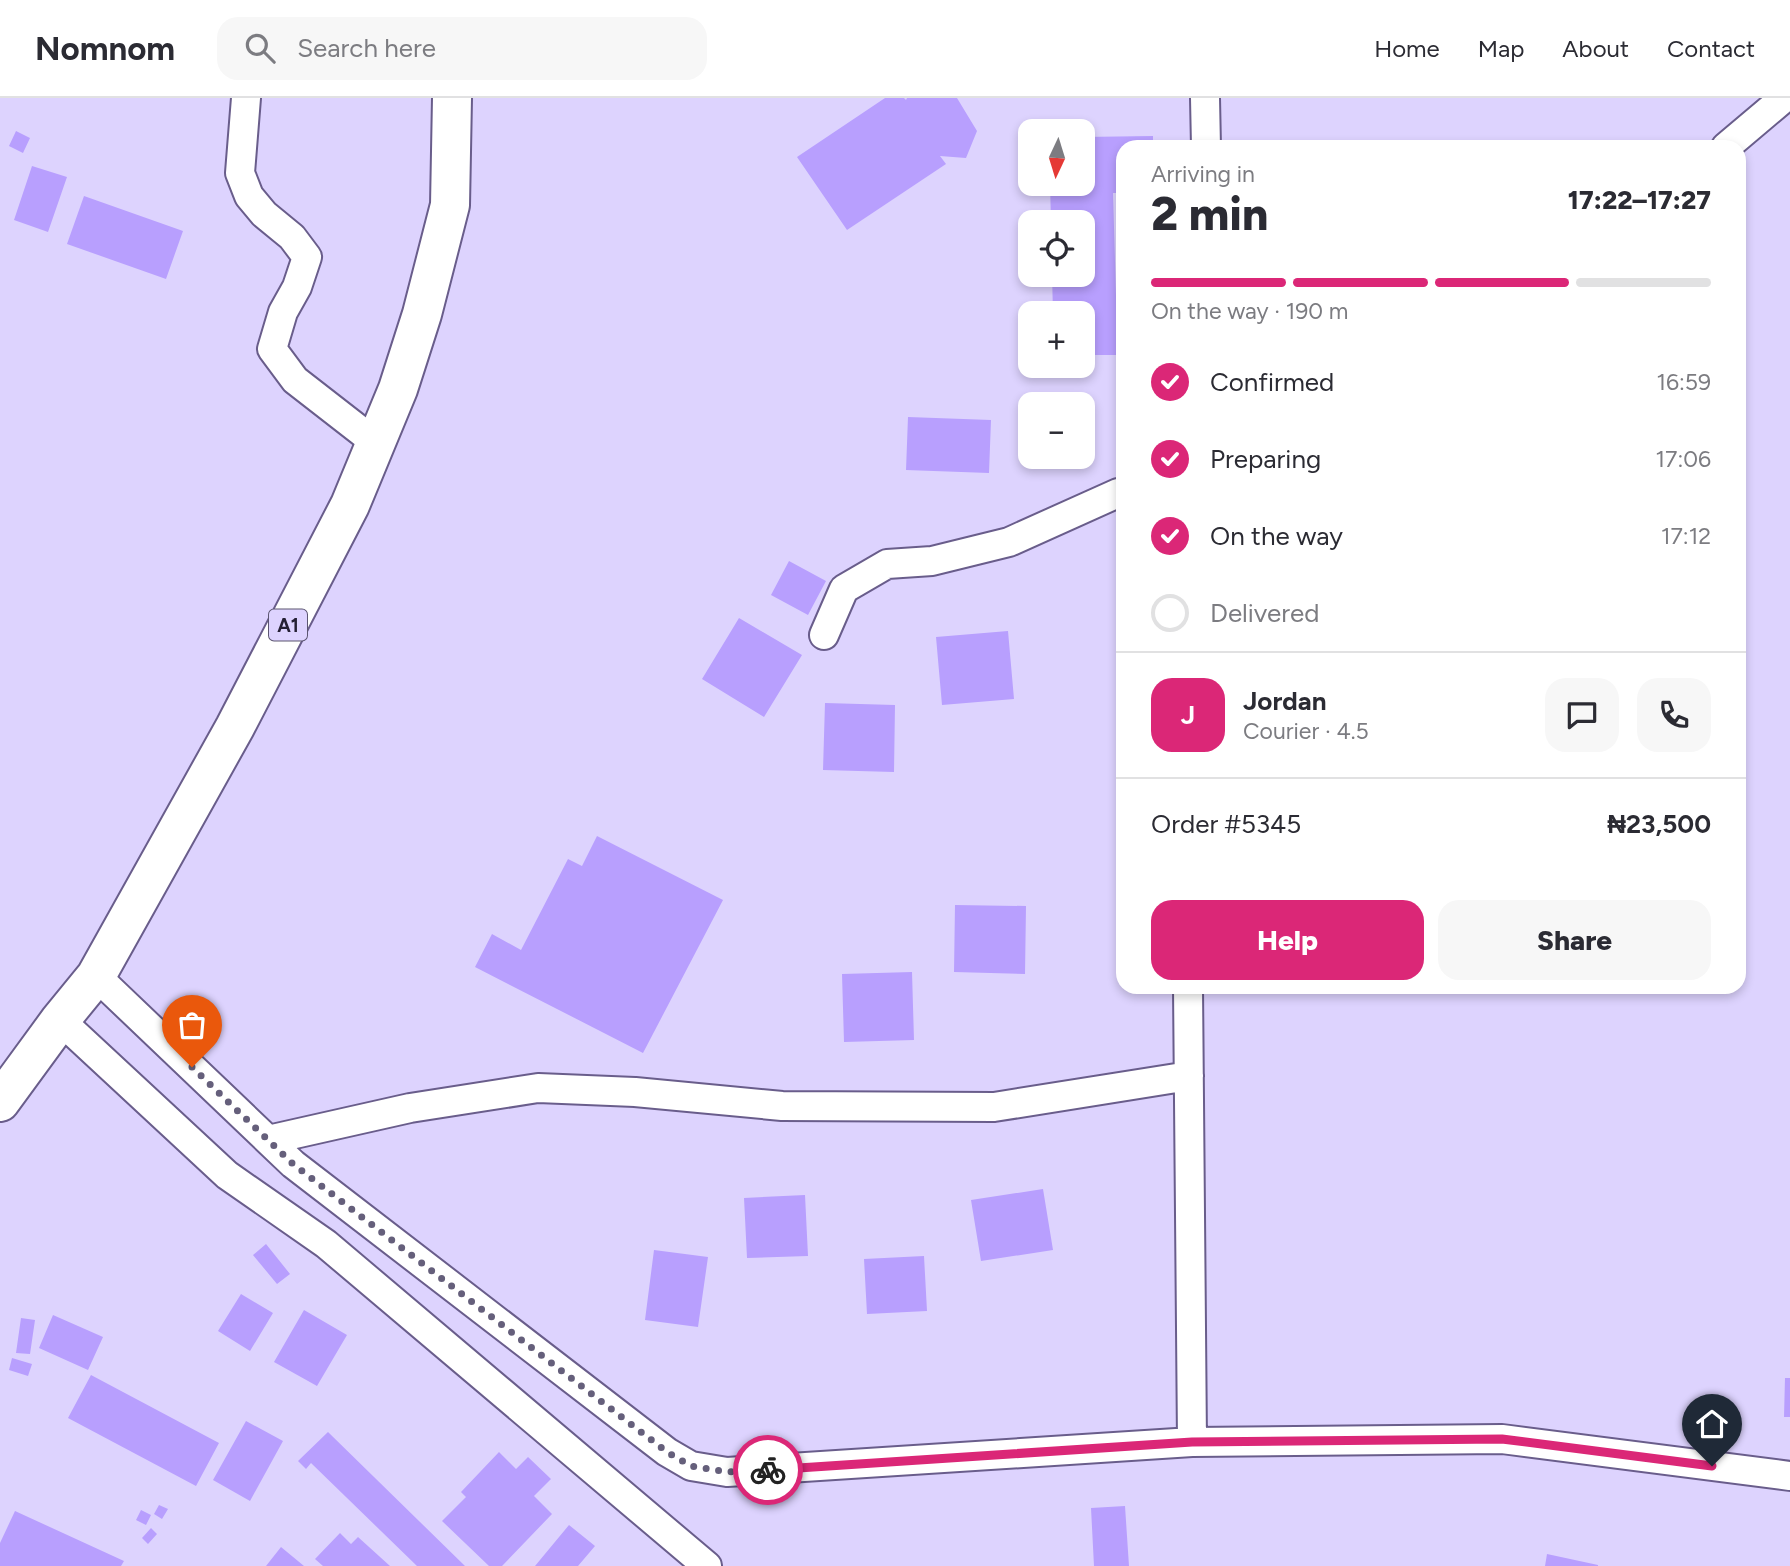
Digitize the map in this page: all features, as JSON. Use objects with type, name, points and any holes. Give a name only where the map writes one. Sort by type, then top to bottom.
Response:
[{"type":"highway","name":"A1","points":[[0,1102],[96,976],[242,715],[350,505],[398,389],[422,314],[450,205],[452,98]]},
{"type":"street","points":[[246,98],[240,173],[244,184],[264,215],[292,237],[307,257],[297,287],[282,313],[272,349],[295,380],[376,443]]},
{"type":"street","points":[[1205,98],[1206,140]]},
{"type":"street","points":[[1734,140],[1784,98]]},
{"type":"street","points":[[824,635],[844,589],[887,564],[932,561],[1009,542],[1116,494]]},
{"type":"street","points":[[96,976],[304,1172],[667,1452],[691,1466],[727,1472],[1192,1442],[1502,1439],[1790,1476]]},
{"type":"street","points":[[1188,994],[1192,1442]]},
{"type":"street","points":[[60,1020],[227,1175],[326,1244],[707,1566]]},
{"type":"street","points":[[268,1140],[410,1108],[538,1088],[635,1093],[782,1106],[993,1107],[1189,1076]]},
{"type":"building","points":[[885,98],[957,98],[977,131],[966,158],[940,156],[946,164],[847,230],[797,157]]},
{"type":"building","points":[[16,131],[30,138],[23,153],[9,146]]},
{"type":"building","points":[[1153,136],[1153,140],[1116,140],[1116,193],[1113,193],[1116,355],[1095,355],[1095,301],[1053,301],[1052,287],[1095,287],[1095,210],[1051,210],[1050,196],[1096,196],[1096,137]]},
{"type":"building","points":[[32,166],[67,177],[48,232],[14,220]]},
{"type":"building","points":[[84,196],[183,231],[166,279],[67,244]]},
{"type":"building","points":[[908,417],[991,420],[989,473],[906,470]]},
{"type":"building","points":[[789,561],[826,581],[808,615],[771,595]]},
{"type":"building","points":[[739,618],[802,655],[764,717],[702,679]]},
{"type":"building","points":[[1008,631],[1014,699],[942,705],[936,637]]},
{"type":"building","points":[[825,703],[895,705],[894,772],[823,770]]},
{"type":"building","points":[[597,836],[723,900],[643,1053],[475,967],[492,934],[521,950],[568,859],[582,866]]},
{"type":"building","points":[[955,905],[1026,906],[1025,974],[954,972]]},
{"type":"building","points":[[912,972],[914,1040],[844,1042],[842,974]]},
{"type":"building","points":[[1043,1189],[1053,1250],[981,1261],[971,1200]]},
{"type":"building","points":[[805,1195],[808,1256],[747,1258],[744,1198]]},
{"type":"building","points":[[266,1244],[290,1274],[277,1284],[253,1255]]},
{"type":"building","points":[[654,1250],[708,1257],[698,1327],[645,1320]]},
{"type":"building","points":[[924,1256],[927,1311],[867,1314],[864,1259]]},
{"type":"building","points":[[241,1294],[273,1313],[250,1351],[218,1331]]},
{"type":"building","points":[[304,1310],[347,1335],[317,1386],[274,1362]]},
{"type":"building","points":[[53,1315],[103,1337],[88,1370],[39,1348]]},
{"type":"building","points":[[21,1318],[35,1320],[30,1354],[16,1353]]},
{"type":"building","points":[[12,1358],[32,1364],[28,1376],[9,1370]]},
{"type":"building","points":[[91,1375],[219,1443],[196,1486],[68,1418]]},
{"type":"building","points":[[1785,1378],[1790,1378],[1790,1417],[1784,1417]]},
{"type":"building","points":[[246,1421],[283,1441],[250,1501],[213,1480]]},
{"type":"building","points":[[328,1432],[465,1566],[417,1566],[311,1463],[306,1469],[298,1461]]},
{"type":"building","points":[[499,1452],[516,1469],[528,1457],[551,1479],[534,1496],[552,1514],[502,1566],[489,1566],[442,1521],[466,1497],[461,1492]]},
{"type":"building","points":[[159,1505],[168,1509],[162,1519],[154,1514]]},
{"type":"building","points":[[1125,1506],[1129,1566],[1094,1566],[1091,1508]]},
{"type":"building","points":[[141,1510],[151,1515],[146,1525],[136,1520]]},
{"type":"building","points":[[15,1511],[124,1561],[121,1566],[0,1566],[0,1543]]},
{"type":"building","points":[[569,1525],[595,1546],[578,1566],[535,1566]]},
{"type":"building","points":[[151,1528],[157,1534],[148,1544],[142,1538]]},
{"type":"building","points":[[340,1533],[351,1544],[358,1537],[390,1566],[323,1566],[315,1559]]},
{"type":"building","points":[[281,1547],[304,1566],[266,1566]]},
{"type":"building","points":[[1547,1554],[1598,1565],[1598,1566],[1545,1566]]},
{"type":"way so far","points":[[192,1067],[293,1164],[667,1452],[691,1466],[727,1472],[768,1470]]},
{"type":"route","points":[[768,1470],[1192,1442],[1502,1439],[1712,1466]]}]
